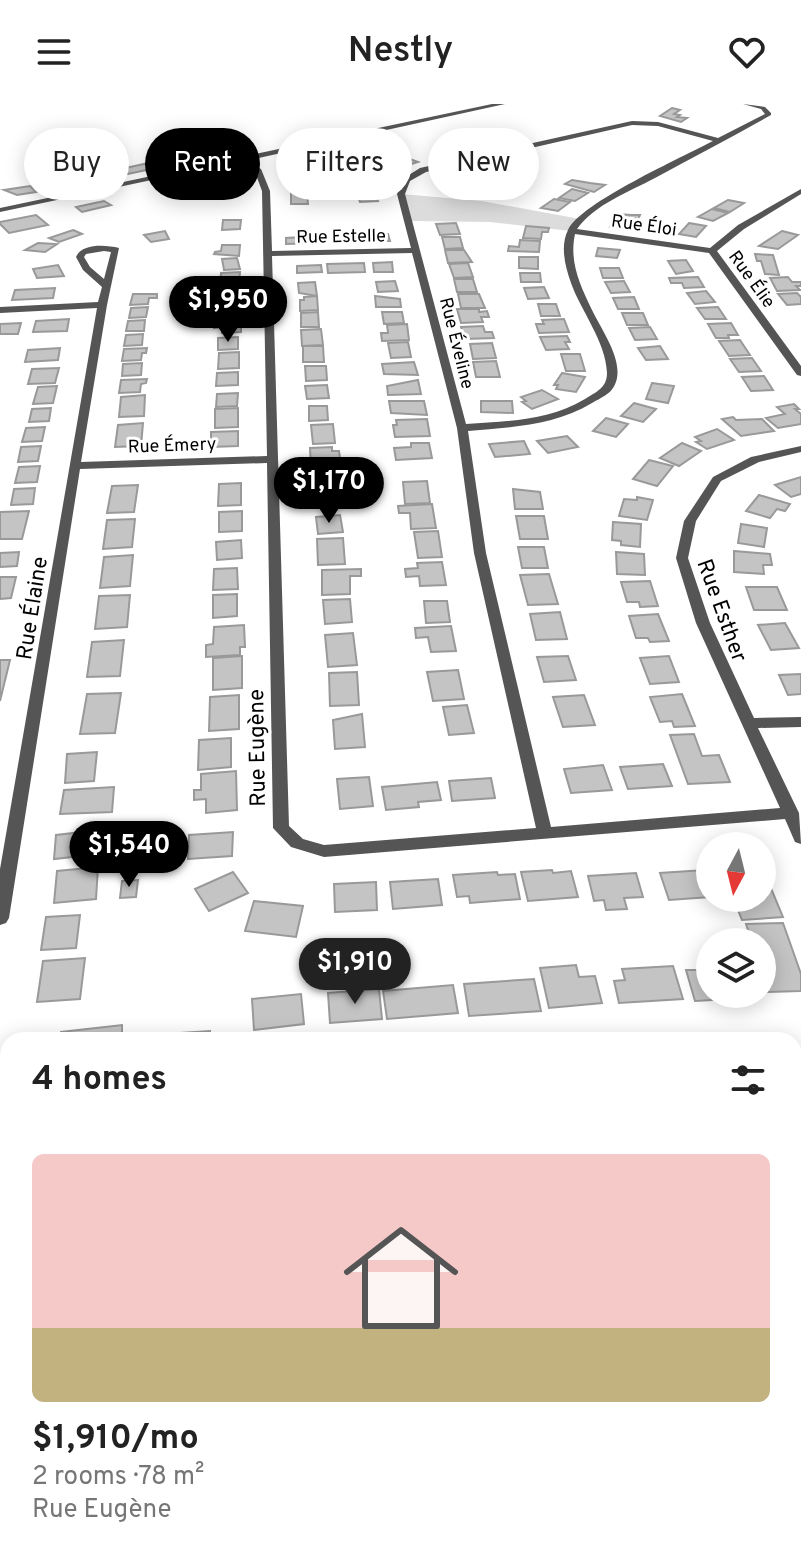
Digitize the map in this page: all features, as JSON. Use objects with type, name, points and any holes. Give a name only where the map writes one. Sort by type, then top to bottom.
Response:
[{"type":"street","points":[[260,157],[502,104]]},
{"type":"street","points":[[462,428],[540,420],[569,413],[608,389],[613,375],[605,348],[575,290],[566,250],[571,231],[580,219],[604,202],[769,114],[763,108],[746,104]]},
{"type":"street","name":"Rue Éveline","points":[[545,834],[480,553],[462,428],[401,194],[407,180],[423,170],[632,123],[658,124],[721,141]]},
{"type":"street","name":"Rue Eugène","points":[[260,176],[266,191],[281,828],[297,843],[324,851],[791,813]]},
{"type":"street","points":[[0,210],[145,180]]},
{"type":"street","name":"Rue Élie","points":[[801,191],[741,227],[712,251],[801,373]]},
{"type":"street","name":"Rue Éloi","points":[[571,231],[712,251]]},
{"type":"street","name":"Rue Élaine","points":[[0,918],[102,305],[116,250],[104,248],[82,252],[80,257],[86,268],[106,286]]},
{"type":"street","name":"Rue Estelle","points":[[266,254],[417,250]]},
{"type":"street","points":[[0,310],[102,305]]},
{"type":"street","name":"Rue Esther","points":[[801,449],[755,459],[717,479],[690,521],[682,558],[703,623],[801,838]]},
{"type":"street","name":"Rue Émery","points":[[75,466],[271,459]]},
{"type":"street","points":[[748,723],[801,722]]},
{"type":"shaded area","points":[[412,195],[428,196],[428,200],[482,201],[580,219],[571,231],[490,222],[410,221],[403,200],[412,200]]},
{"type":"building","points":[[672,108],[680,110],[674,114],[680,115],[677,117],[687,118],[681,122],[660,116]]},
{"type":"building","points":[[145,164],[145,170],[129,174],[129,167]]},
{"type":"building","points":[[572,180],[605,185],[594,192],[565,184]]},
{"type":"building","points":[[24,187],[24,194],[17,195],[4,190]]},
{"type":"building","points":[[572,189],[588,193],[575,201],[559,198]]},
{"type":"building","points":[[554,199],[570,202],[558,211],[541,208]]},
{"type":"building","points":[[291,200],[308,200],[308,204],[291,204]]},
{"type":"building","points":[[728,200],[744,203],[730,212],[714,208]]},
{"type":"building","points":[[104,201],[111,205],[82,212],[76,207]]},
{"type":"building","points":[[712,209],[728,213],[713,221],[698,217]]},
{"type":"building","points":[[616,214],[640,215],[637,221],[631,220],[627,229],[610,227]]},
{"type":"building","points":[[36,215],[48,225],[9,233],[0,224],[0,222]]},
{"type":"building","points":[[223,220],[241,220],[240,229],[222,230]]},
{"type":"building","points":[[456,223],[460,234],[440,235],[436,224]]},
{"type":"building","points":[[689,223],[706,226],[696,237],[679,234]]},
{"type":"building","points":[[526,226],[549,228],[548,232],[542,232],[541,239],[523,238]]},
{"type":"building","points":[[73,230],[82,234],[59,242],[49,238]]},
{"type":"building","points":[[165,231],[169,239],[151,242],[144,235]]},
{"type":"building","points":[[782,231],[798,235],[778,249],[759,246]]},
{"type":"building","points":[[356,234],[358,241],[335,242],[333,235]]},
{"type":"building","points":[[363,234],[388,234],[390,241],[364,241]]},
{"type":"building","points":[[318,236],[319,243],[286,244],[286,238]]},
{"type":"building","points":[[442,237],[460,237],[463,248],[445,249]]},
{"type":"building","points":[[520,240],[540,241],[539,252],[508,251],[509,246],[519,247]]},
{"type":"building","points":[[38,243],[57,244],[45,252],[25,250]]},
{"type":"building","points":[[222,245],[240,245],[239,256],[214,254],[221,251]]},
{"type":"building","points":[[598,248],[620,250],[617,258],[596,256]]},
{"type":"building","points":[[445,250],[464,250],[472,262],[448,263]]},
{"type":"building","points":[[755,254],[773,255],[779,275],[765,274]]},
{"type":"building","points":[[519,257],[538,257],[538,269],[519,268]]},
{"type":"building","points":[[237,258],[240,269],[224,270],[222,259]]},
{"type":"building","points":[[686,260],[693,271],[676,274],[668,261]]},
{"type":"building","points":[[392,262],[393,272],[374,272],[373,263]]},
{"type":"building","points":[[364,263],[365,272],[328,273],[327,264]]},
{"type":"building","points":[[468,263],[473,277],[454,278],[449,264]]},
{"type":"building","points":[[58,265],[64,276],[37,278],[33,269]]},
{"type":"building","points":[[321,265],[322,272],[297,273],[297,266]]},
{"type":"building","points":[[600,268],[619,268],[623,278],[603,278]]},
{"type":"building","points":[[240,272],[239,285],[220,286],[221,273]]},
{"type":"building","points":[[520,273],[540,273],[541,282],[521,282]]},
{"type":"building","points":[[698,277],[704,287],[684,288],[682,283],[671,283],[669,278]]},
{"type":"building","points":[[788,277],[792,282],[801,282],[801,286],[796,286],[800,290],[777,291],[770,278]]},
{"type":"building","points":[[454,279],[473,279],[477,292],[457,292]]},
{"type":"building","points":[[395,281],[398,291],[378,292],[376,282]]},
{"type":"building","points":[[624,281],[630,292],[611,293],[605,282]]},
{"type":"building","points":[[315,282],[317,296],[299,293],[298,283]]},
{"type":"building","points":[[238,287],[239,299],[222,300],[222,288]]},
{"type":"building","points":[[544,287],[549,298],[528,299],[524,288]]},
{"type":"building","points":[[55,288],[53,298],[12,300],[15,290]]},
{"type":"building","points":[[706,291],[715,302],[695,304],[687,293]]},
{"type":"building","points":[[797,293],[801,304],[787,305],[778,294]]},
{"type":"building","points":[[133,294],[157,294],[157,298],[149,298],[148,304],[130,305]]},
{"type":"building","points":[[458,294],[479,294],[485,308],[461,308]]},
{"type":"building","points":[[317,296],[318,310],[300,311],[300,300]]},
{"type":"building","points":[[375,296],[400,299],[401,307],[376,307]]},
{"type":"building","points":[[634,297],[639,309],[618,309],[613,298]]},
{"type":"building","points":[[220,302],[239,302],[239,315],[220,316]]},
{"type":"building","points":[[538,304],[556,304],[560,316],[541,316]]},
{"type":"building","points":[[148,307],[146,317],[129,318],[131,308]]},
{"type":"building","points":[[718,307],[726,319],[705,319],[697,308]]},
{"type":"building","points":[[457,309],[487,311],[489,317],[481,317],[483,322],[461,323]]},
{"type":"building","points":[[318,312],[319,327],[301,327],[301,313]]},
{"type":"building","points":[[382,312],[402,312],[404,323],[384,324]]},
{"type":"building","points":[[622,313],[643,313],[648,325],[627,325]]},
{"type":"building","points":[[241,317],[241,332],[222,333],[222,327],[214,328],[214,323],[222,323],[222,318]]},
{"type":"building","points":[[69,319],[67,331],[33,332],[36,321]]},
{"type":"building","points":[[564,319],[569,332],[539,333],[536,324],[544,324],[542,320]]},
{"type":"building","points":[[145,320],[144,331],[126,331],[128,321]]},
{"type":"building","points":[[21,323],[18,334],[0,334],[0,324]]},
{"type":"building","points":[[731,323],[738,335],[728,335],[729,338],[716,338],[708,324]]},
{"type":"building","points":[[407,324],[409,340],[382,341],[381,333],[388,333],[387,325]]},
{"type":"building","points":[[483,326],[485,332],[492,332],[494,338],[465,339],[461,327]]},
{"type":"building","points":[[650,327],[657,339],[635,340],[629,328]]},
{"type":"building","points":[[321,329],[323,345],[302,346],[301,330]]},
{"type":"building","points":[[143,334],[142,345],[124,346],[126,335]]},
{"type":"building","points":[[567,336],[570,342],[565,342],[569,349],[546,350],[540,337]]},
{"type":"building","points":[[238,337],[238,349],[218,350],[218,338]]},
{"type":"building","points":[[740,340],[750,355],[729,356],[719,341]]},
{"type":"building","points":[[408,342],[411,357],[391,358],[388,343]]},
{"type":"building","points":[[492,343],[496,358],[473,359],[470,344]]},
{"type":"building","points":[[303,346],[323,346],[324,362],[303,362]]},
{"type":"building","points":[[660,346],[668,359],[646,360],[638,348]]},
{"type":"building","points":[[60,348],[58,360],[25,362],[28,350]]},
{"type":"building","points":[[147,348],[141,360],[122,361],[124,349]]},
{"type":"building","points":[[239,352],[239,368],[218,369],[219,353]]},
{"type":"building","points":[[561,354],[580,354],[585,371],[566,371]]},
{"type":"building","points":[[752,358],[761,371],[739,372],[730,359]]},
{"type":"building","points":[[496,361],[500,377],[476,377],[473,362]]},
{"type":"building","points":[[414,362],[418,375],[384,374],[382,364]]},
{"type":"building","points":[[142,363],[141,375],[122,376],[123,364]]},
{"type":"building","points":[[305,366],[326,366],[327,380],[306,381]]},
{"type":"building","points":[[59,368],[55,383],[28,384],[32,369]]},
{"type":"building","points":[[238,372],[238,385],[216,386],[217,373]]},
{"type":"building","points":[[562,373],[585,377],[576,392],[556,389],[558,385],[554,385]]},
{"type":"building","points":[[764,376],[773,390],[751,391],[742,377]]},
{"type":"building","points":[[147,379],[146,383],[141,384],[140,392],[119,393],[121,380]]},
{"type":"building","points":[[418,380],[421,394],[388,395],[387,386]]},
{"type":"building","points":[[652,383],[674,386],[668,403],[646,399]]},
{"type":"building","points":[[327,385],[329,398],[307,399],[305,386]]},
{"type":"building","points":[[57,386],[53,403],[33,404],[38,387]]},
{"type":"building","points":[[542,390],[558,399],[532,409],[522,402],[526,401],[521,397]]},
{"type":"building","points":[[238,393],[237,406],[216,407],[217,394]]},
{"type":"building","points":[[145,395],[144,416],[119,417],[121,397]]},
{"type":"building","points":[[389,401],[424,401],[427,415],[391,413]]},
{"type":"building","points":[[481,401],[512,401],[513,413],[481,412]]},
{"type":"building","points":[[634,403],[656,409],[643,422],[621,416]]},
{"type":"building","points":[[794,404],[801,414],[801,424],[778,428],[766,418],[785,414],[777,407]]},
{"type":"building","points":[[309,406],[327,406],[328,420],[309,421]]},
{"type":"building","points":[[51,408],[49,421],[29,422],[32,409]]},
{"type":"building","points":[[238,408],[238,427],[215,428],[215,409]]},
{"type":"building","points":[[733,417],[736,420],[762,419],[774,431],[741,436],[722,419]]},
{"type":"building","points":[[606,418],[628,424],[616,437],[593,431]]},
{"type":"building","points":[[427,419],[430,436],[395,437],[393,425],[397,425],[396,420]]},
{"type":"building","points":[[143,423],[141,446],[115,447],[118,425]]},
{"type":"building","points":[[333,424],[335,443],[313,444],[311,425]]},
{"type":"building","points":[[45,427],[42,441],[22,442],[26,428]]},
{"type":"building","points":[[717,429],[734,440],[707,449],[696,442],[701,441],[695,437]]},
{"type":"building","points":[[238,431],[238,446],[211,447],[211,432]]},
{"type":"building","points":[[567,436],[578,447],[548,453],[537,441]]},
{"type":"building","points":[[524,441],[530,454],[495,457],[489,444]]},
{"type":"building","points":[[411,443],[429,443],[432,458],[396,460],[394,448],[411,447]]},
{"type":"building","points":[[682,443],[701,451],[679,466],[660,458]]},
{"type":"building","points":[[41,446],[38,461],[18,462],[21,447]]},
{"type":"building","points":[[332,447],[332,451],[339,451],[340,458],[333,459],[334,468],[311,469],[310,448]]},
{"type":"building","points":[[649,460],[673,466],[657,486],[633,479]]},
{"type":"building","points":[[40,466],[37,482],[15,483],[19,467]]},
{"type":"building","points":[[801,477],[801,494],[791,497],[775,485]]},
{"type":"building","points":[[427,481],[430,503],[405,504],[403,482]]},
{"type":"building","points":[[336,482],[338,506],[315,508],[313,483]]},
{"type":"building","points":[[241,483],[241,505],[218,506],[219,484]]},
{"type":"building","points":[[138,485],[134,512],[107,513],[112,486]]},
{"type":"building","points":[[35,488],[33,504],[11,505],[14,489]]},
{"type":"building","points":[[513,489],[540,492],[543,509],[515,509]]},
{"type":"building","points":[[759,495],[790,504],[785,511],[777,509],[770,518],[746,511]]},
{"type":"building","points":[[637,497],[653,500],[647,520],[619,516],[624,499],[637,500]]},
{"type":"building","points":[[432,504],[436,528],[411,529],[410,513],[399,513],[398,506]]},
{"type":"building","points":[[29,511],[22,539],[0,539],[0,512]]},
{"type":"building","points":[[242,511],[242,531],[219,532],[219,512]]},
{"type":"building","points":[[340,515],[343,532],[318,534],[316,517]]},
{"type":"building","points":[[516,516],[544,516],[548,539],[520,539]]},
{"type":"building","points":[[135,519],[132,547],[103,549],[107,520]]},
{"type":"building","points":[[613,522],[641,524],[640,547],[621,545],[621,541],[612,540]]},
{"type":"building","points":[[741,524],[767,528],[764,547],[738,543]]},
{"type":"building","points":[[438,531],[442,557],[418,558],[414,532]]},
{"type":"building","points":[[343,538],[345,564],[318,565],[317,539]]},
{"type":"building","points":[[241,540],[242,558],[217,560],[216,542]]},
{"type":"building","points":[[518,547],[544,547],[548,568],[522,568]]},
{"type":"building","points":[[734,551],[770,554],[772,565],[763,565],[764,574],[734,572]]},
{"type":"building","points":[[19,552],[17,566],[0,567],[0,553]]},
{"type":"building","points":[[616,552],[644,554],[645,575],[617,574]]},
{"type":"building","points":[[133,555],[130,586],[100,588],[104,557]]},
{"type":"building","points":[[442,562],[446,585],[420,586],[419,576],[406,577],[405,569],[418,568],[417,563]]},
{"type":"building","points":[[237,568],[238,589],[213,590],[214,569]]},
{"type":"building","points":[[361,569],[361,576],[350,576],[350,594],[322,595],[322,570]]},
{"type":"building","points":[[549,574],[558,604],[528,605],[520,575]]},
{"type":"building","points":[[0,577],[16,577],[11,598],[0,599]]},
{"type":"building","points":[[650,581],[658,606],[640,607],[639,602],[627,602],[621,582]]},
{"type":"building","points":[[746,587],[777,587],[787,610],[754,610]]},
{"type":"building","points":[[237,594],[237,616],[213,618],[213,595]]},
{"type":"building","points":[[130,595],[127,627],[95,629],[99,596]]},
{"type":"building","points":[[350,599],[352,622],[325,624],[323,600]]},
{"type":"building","points":[[424,601],[447,601],[450,622],[426,623]]},
{"type":"building","points":[[560,612],[567,639],[536,640],[530,614]]},
{"type":"building","points":[[658,614],[669,641],[650,642],[648,638],[636,638],[629,616]]},
{"type":"building","points":[[785,623],[799,648],[771,650],[758,625]]},
{"type":"building","points":[[244,625],[245,647],[240,647],[240,655],[206,657],[206,645],[213,644],[214,627]]},
{"type":"building","points":[[451,626],[456,651],[431,652],[428,637],[416,638],[415,628]]},
{"type":"building","points":[[353,633],[357,665],[328,667],[325,635]]},
{"type":"building","points":[[124,640],[120,676],[87,677],[92,642]]},
{"type":"building","points":[[242,656],[242,688],[213,690],[213,658]]},
{"type":"building","points":[[568,656],[576,680],[544,682],[537,657]]},
{"type":"building","points":[[669,656],[679,682],[650,684],[640,658]]},
{"type":"building","points":[[0,660],[10,660],[0,701]]},
{"type":"building","points":[[458,670],[464,699],[433,701],[427,672]]},
{"type":"building","points":[[357,672],[359,705],[330,706],[329,673]]},
{"type":"building","points":[[801,674],[801,694],[788,695],[779,675]]},
{"type":"building","points":[[121,693],[115,733],[80,734],[87,694]]},
{"type":"building","points":[[682,694],[695,726],[674,727],[672,721],[660,722],[650,697]]},
{"type":"building","points":[[239,695],[239,729],[209,731],[210,697]]},
{"type":"building","points":[[584,695],[595,725],[563,727],[553,697]]},
{"type":"building","points":[[467,705],[474,733],[449,735],[443,707]]},
{"type":"building","points":[[362,714],[365,747],[335,749],[333,720]]},
{"type":"building","points":[[694,734],[702,756],[719,755],[730,782],[688,784],[670,735]]},
{"type":"building","points":[[231,738],[231,767],[198,770],[199,740]]},
{"type":"building","points":[[97,752],[94,781],[65,783],[67,754]]},
{"type":"building","points":[[663,764],[672,786],[628,789],[620,767]]},
{"type":"building","points":[[603,765],[612,790],[571,793],[564,769]]},
{"type":"building","points":[[236,771],[237,810],[206,813],[206,799],[194,800],[194,790],[201,790],[201,774]]},
{"type":"building","points":[[369,777],[373,806],[340,809],[337,779]]},
{"type":"building","points":[[491,778],[495,798],[452,801],[449,781]]},
{"type":"building","points":[[437,782],[441,800],[418,802],[419,807],[386,810],[382,787]]},
{"type":"building","points":[[114,787],[112,812],[60,814],[64,790]]},
{"type":"building","points":[[92,831],[90,855],[54,859],[56,835]]},
{"type":"building","points":[[233,832],[232,856],[188,859],[189,835]]},
{"type":"building","points":[[98,867],[96,899],[54,903],[57,871]]},
{"type":"building","points":[[552,870],[553,873],[571,871],[578,897],[528,901],[521,872]]},
{"type":"building","points":[[696,871],[696,898],[669,900],[660,873]]},
{"type":"building","points":[[233,872],[248,893],[209,911],[195,889]]},
{"type":"building","points":[[497,872],[498,875],[515,874],[520,899],[470,903],[469,896],[457,897],[453,875]]},
{"type":"building","points":[[636,873],[643,897],[624,898],[627,909],[606,910],[604,900],[594,901],[588,876]]},
{"type":"building","points":[[438,879],[442,905],[393,909],[390,882]]},
{"type":"building","points":[[138,880],[136,897],[120,898],[122,881]]},
{"type":"building","points":[[376,882],[377,910],[335,912],[334,884]]},
{"type":"building","points":[[776,900],[783,917],[742,920],[739,912],[776,912]]},
{"type":"building","points":[[254,901],[303,906],[296,937],[245,931]]},
{"type":"building","points":[[80,915],[76,948],[41,950],[46,917]]},
{"type":"building","points":[[783,923],[801,974],[801,991],[776,992],[776,928],[747,928],[746,924]]},
{"type":"building","points":[[85,958],[80,999],[37,1002],[43,961]]},
{"type":"building","points":[[576,965],[579,977],[595,976],[602,1003],[549,1008],[540,968]]},
{"type":"building","points":[[673,966],[683,999],[619,1003],[614,981],[625,980],[622,969]]},
{"type":"building","points":[[686,970],[696,970],[696,1001],[695,1001]]},
{"type":"building","points":[[534,979],[541,1011],[469,1016],[464,984]]},
{"type":"building","points":[[453,985],[458,1013],[387,1019],[383,991]]},
{"type":"building","points":[[379,989],[382,1019],[330,1023],[328,993]]},
{"type":"building","points":[[301,994],[304,1024],[254,1030],[252,999]]},
{"type":"building","points":[[122,1025],[122,1032],[61,1032]]}]
